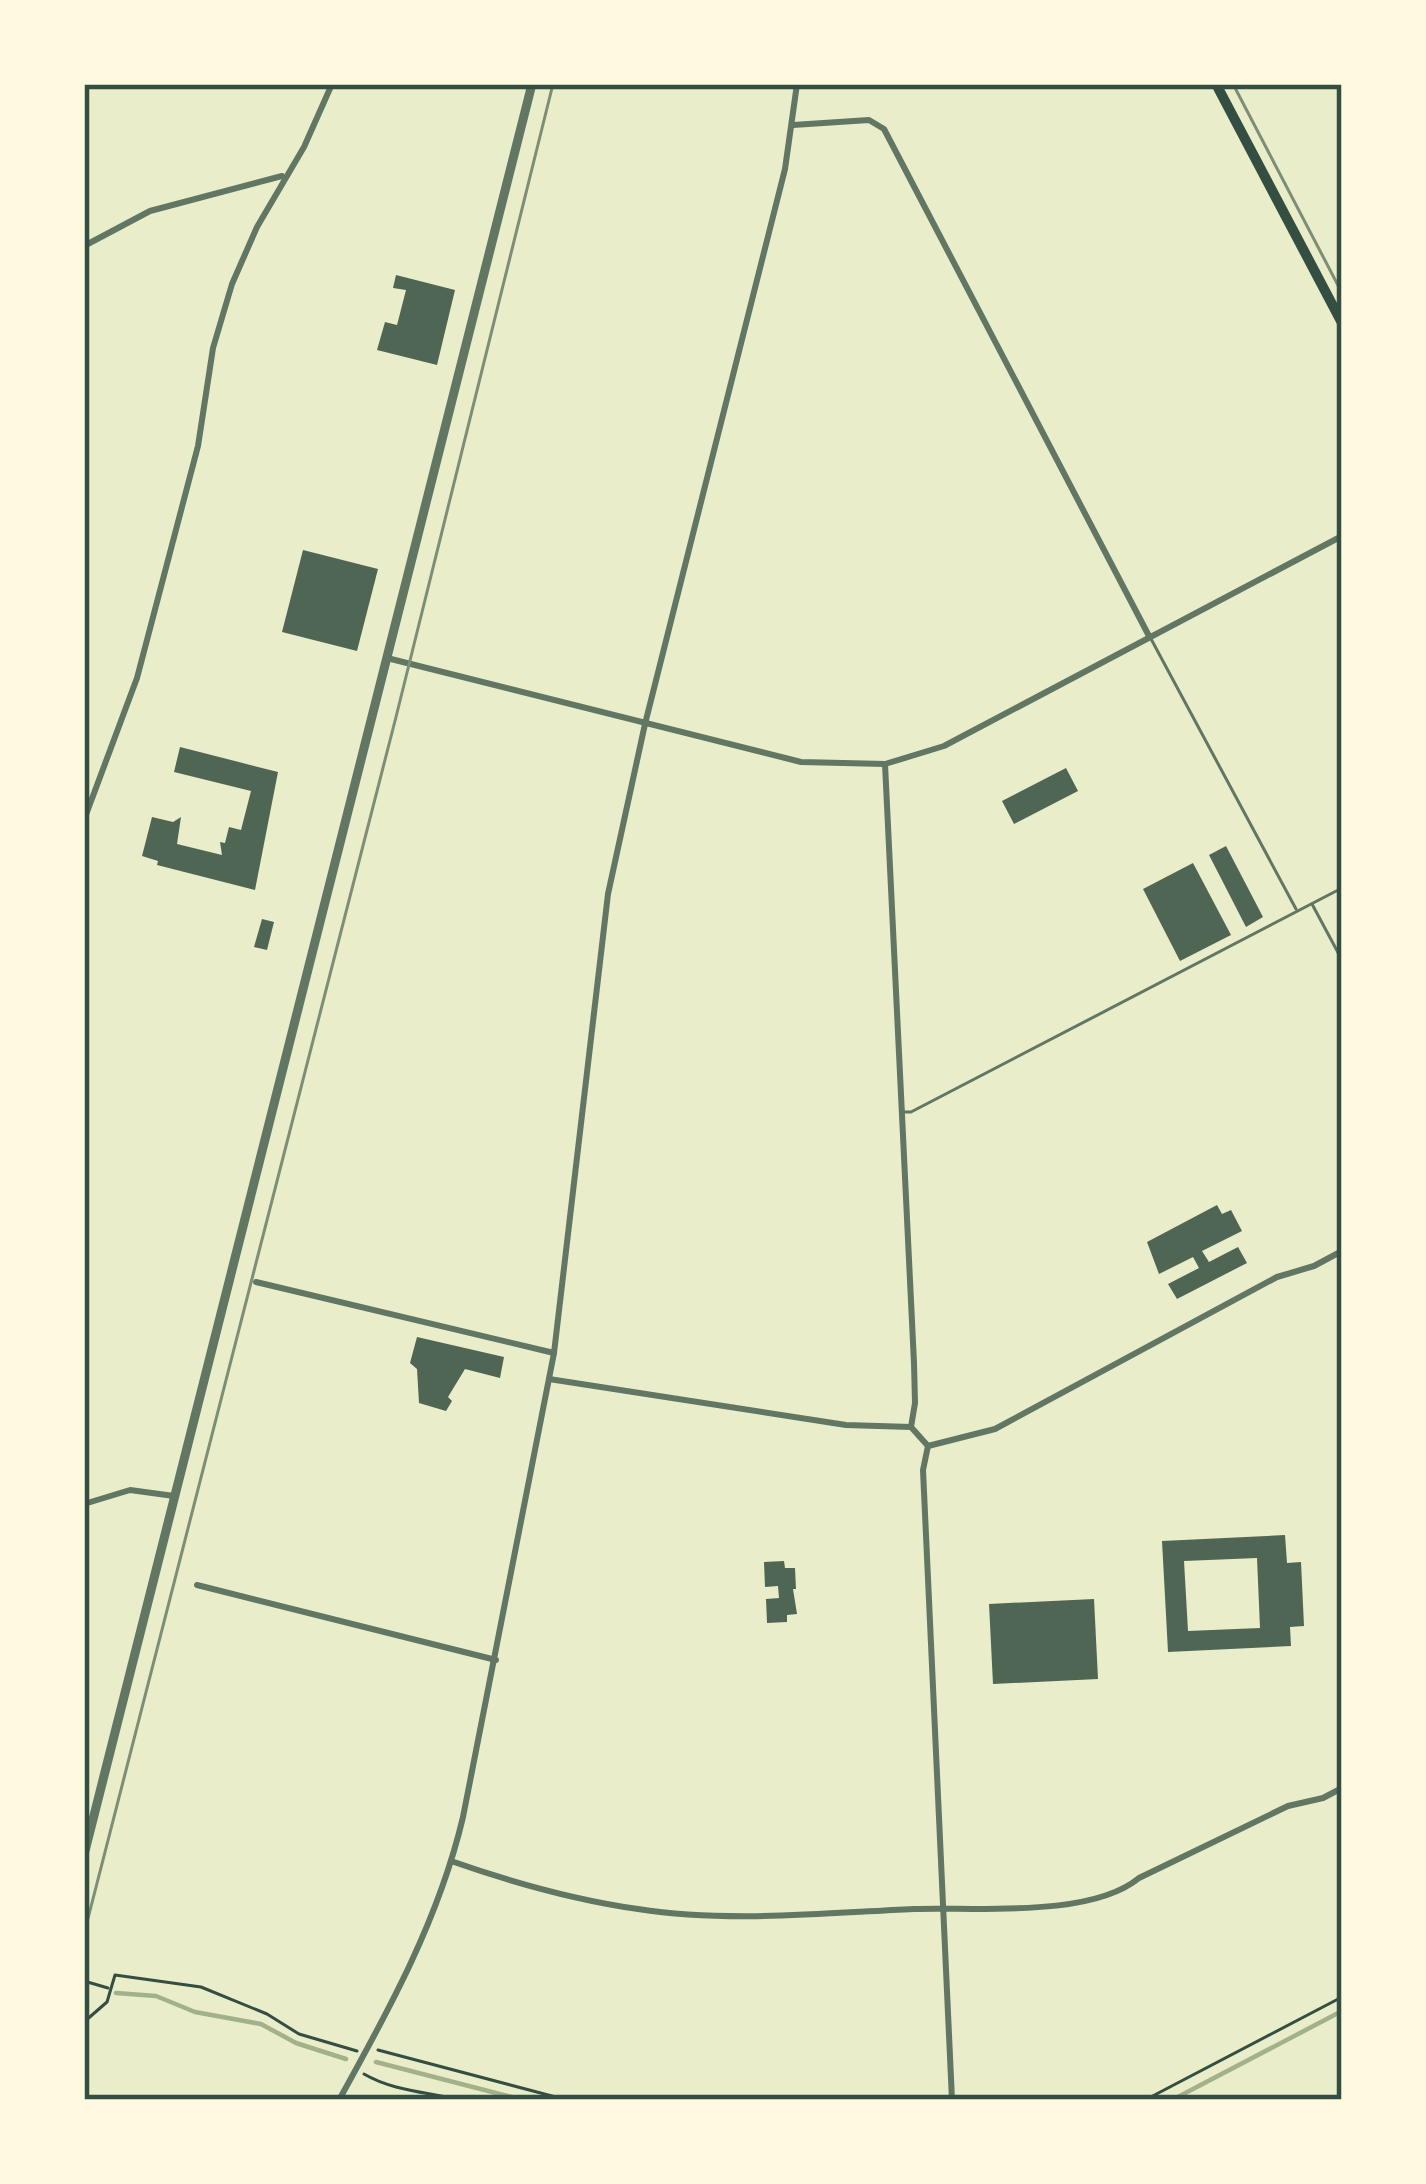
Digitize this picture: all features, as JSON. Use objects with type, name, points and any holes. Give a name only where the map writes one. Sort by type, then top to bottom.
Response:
[{"type":"main road","points":[[1216,84],[1342,323]]},
{"type":"street","points":[[84,820],[137,678],[198,446],[219,324],[248,247],[304,147],[332,84]]},
{"type":"street","points":[[84,1855],[532,84]]},
{"type":"street","points":[[339,2100],[410,1968],[451,1861],[496,1660],[554,1353],[608,894],[645,724],[775,212],[797,84]]},
{"type":"street","points":[[793,124],[869,120],[884,129],[1149,636]]},
{"type":"street","points":[[84,246],[150,211],[286,175]]},
{"type":"street","points":[[387,658],[801,762],[885,764],[944,746],[1342,536]]},
{"type":"street","points":[[885,764],[911,1427]]},
{"type":"street","points":[[928,1446],[995,1429],[1277,1277],[1314,1267],[1342,1251]]},
{"type":"street","points":[[256,1282],[554,1353]]},
{"type":"street","points":[[549,1379],[846,1425],[911,1427],[928,1446]]},
{"type":"street","points":[[928,1446],[923,1470],[952,2100]]},
{"type":"street","points":[[84,1504],[130,1490],[174,1496]]},
{"type":"street","points":[[197,1585],[496,1660]]},
{"type":"street","points":[[451,1861],[640,1910],[767,1916],[1051,1905],[1110,1893],[1288,1806],[1342,1788]]},
{"type":"lane","points":[[1149,636],[1163,654],[1297,911]]},
{"type":"lane","points":[[902,1113],[1342,888]]},
{"type":"lane","points":[[1312,904],[1342,960]]},
{"type":"path","points":[[84,2022],[107,2002],[115,1975],[201,1987],[267,2014],[298,2034],[364,2054]]},
{"type":"path","points":[[84,1982],[109,1989]]},
{"type":"path","points":[[1144,2100],[1342,1996]]},
{"type":"path","points":[[377,2050],[567,2100]]},
{"type":"path","points":[[364,2074],[389,2088],[412,2088],[460,2100]]},
{"type":"building","points":[[396,275],[455,290],[437,365],[377,350],[385,322],[397,325],[406,290],[393,288]]},
{"type":"building","points":[[303,550],[378,569],[357,651],[282,632]]},
{"type":"building","points":[[180,747],[278,772],[255,890],[157,865],[158,861],[142,856],[152,817],[173,822],[181,817],[177,844],[222,855],[220,842],[225,843],[229,827],[241,830],[251,791],[174,772]]},
{"type":"building","points":[[1066,768],[1078,791],[1014,824],[1002,801]]},
{"type":"building","points":[[1226,846],[1263,917],[1246,927],[1209,855]]},
{"type":"building","points":[[1193,863],[1231,935],[1180,961],[1143,889]]},
{"type":"building","points":[[262,919],[274,922],[267,950],[254,947]]},
{"type":"building","points":[[1217,1205],[1222,1214],[1231,1210],[1242,1231],[1202,1251],[1209,1262],[1238,1247],[1247,1263],[1177,1299],[1168,1284],[1199,1268],[1193,1257],[1159,1274],[1147,1242]]},
{"type":"building","points":[[417,1337],[504,1357],[500,1378],[465,1369],[448,1397],[452,1401],[446,1411],[419,1403],[417,1369],[410,1363]]},
{"type":"building","points":[[1285,1535],[1287,1563],[1301,1562],[1304,1626],[1290,1627],[1291,1646],[1168,1652],[1162,1541]],"holes":[[[1257,1558],[1260,1628],[1188,1631],[1184,1561]]]},
{"type":"building","points":[[784,1561],[785,1568],[795,1568],[797,1614],[787,1615],[787,1622],[767,1623],[766,1599],[779,1598],[778,1586],[765,1587],[764,1562]]},
{"type":"building","points":[[1094,1599],[1098,1679],[993,1684],[989,1604]]},
{"type":"waterway","points":[[116,1993],[156,1996],[195,2012],[261,2024],[296,2043],[346,2059]]},
{"type":"waterway","points":[[1172,2100],[1342,2011]]},
{"type":"waterway","points":[[376,2062],[523,2100]]},
{"type":"tram line","points":[[84,1934],[553,84]]},
{"type":"tram line","points":[[1233,84],[1342,293]]}]
